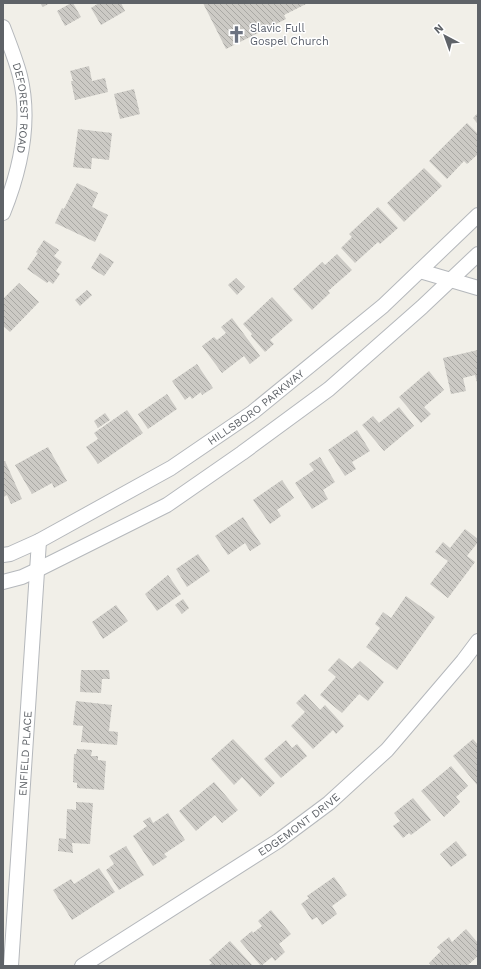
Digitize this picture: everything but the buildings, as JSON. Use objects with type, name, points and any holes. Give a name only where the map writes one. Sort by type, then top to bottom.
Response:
[{"type":"street","name":"DEFOREST ROAD","points":[[3,27],[20,76],[24,108],[22,142],[12,191],[3,213]]},
{"type":"street","name":"HILLSBORO PARKWAY","points":[[3,555],[10,554],[39,542],[171,468],[253,412],[383,306],[478,215]]},
{"type":"street","points":[[3,582],[22,577],[37,570],[166,505],[242,453],[329,389],[422,307],[478,254]]},
{"type":"street","points":[[420,271],[478,288]]},
{"type":"street","name":"ENFIELD PLACE","points":[[10,966],[39,542]]},
{"type":"street","name":"EDGEMONT DRIVE","points":[[82,966],[278,841],[329,803],[386,750],[463,661],[478,640]]},
{"type":"place","name":"Slavic Full Gospel Church","points":[[237,34]]}]
